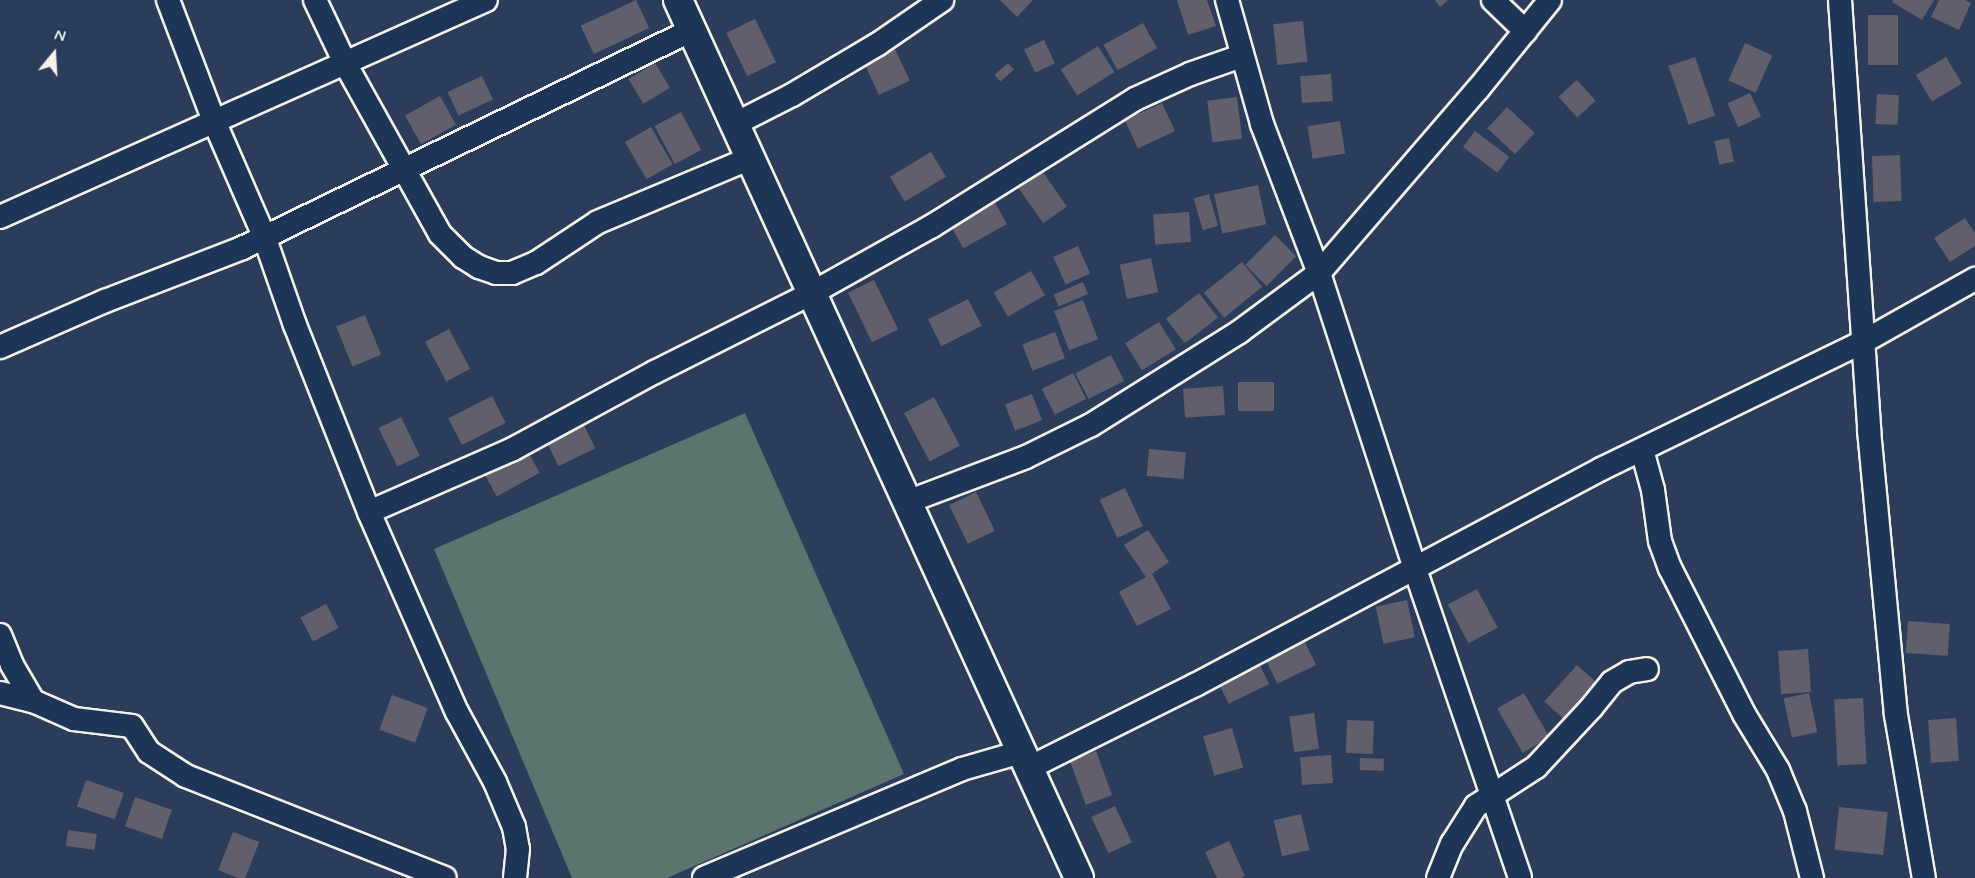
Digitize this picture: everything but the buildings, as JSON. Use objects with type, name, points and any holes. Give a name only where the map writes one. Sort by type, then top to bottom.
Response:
[{"type":"main road","points":[[678,0],[1079,878]]},
{"type":"street","points":[[168,0],[214,121],[264,236],[295,325],[369,512],[457,712],[495,782],[514,827],[518,849],[515,878]]},
{"type":"street","points":[[315,0],[346,65],[440,234],[463,257],[479,267],[496,273],[512,273],[536,263],[598,222],[751,158]]},
{"type":"street","points":[[0,217],[214,121],[346,65],[458,6],[486,0]]},
{"type":"street","points":[[1227,0],[1262,124],[1319,273],[1490,795],[1520,878]]},
{"type":"street","points":[[1493,0],[1525,31]]},
{"type":"street","points":[[907,502],[1026,457],[1091,425],[1230,338],[1319,273],[1550,0]]},
{"type":"street","points":[[1840,0],[1863,342],[1896,715],[1924,878]]},
{"type":"street","points":[[735,124],[792,95],[878,44],[937,1]]},
{"type":"street","points":[[0,347],[105,301],[211,262],[692,30]]},
{"type":"street","points":[[369,512],[513,449],[656,372],[812,293],[932,226],[1135,99],[1190,74],[1241,56]]},
{"type":"street","points":[[705,878],[962,769],[1025,760],[1195,685],[1358,596],[1415,569],[1601,469],[1863,342],[1975,279]]},
{"type":"street","points":[[1642,450],[1653,490],[1660,541],[1670,568],[1744,714],[1778,770],[1795,811],[1812,878]]},
{"type":"street","points":[[0,635],[12,665],[33,701]]},
{"type":"street","points":[[1438,878],[1452,844],[1476,806],[1536,767],[1612,682],[1629,672],[1647,669]]},
{"type":"street","points":[[0,693],[33,701],[74,718],[132,726],[149,752],[186,776],[415,873],[445,878]]},
{"type":"green space","points":[[745,413],[904,774],[667,878],[572,878],[434,549]]}]
